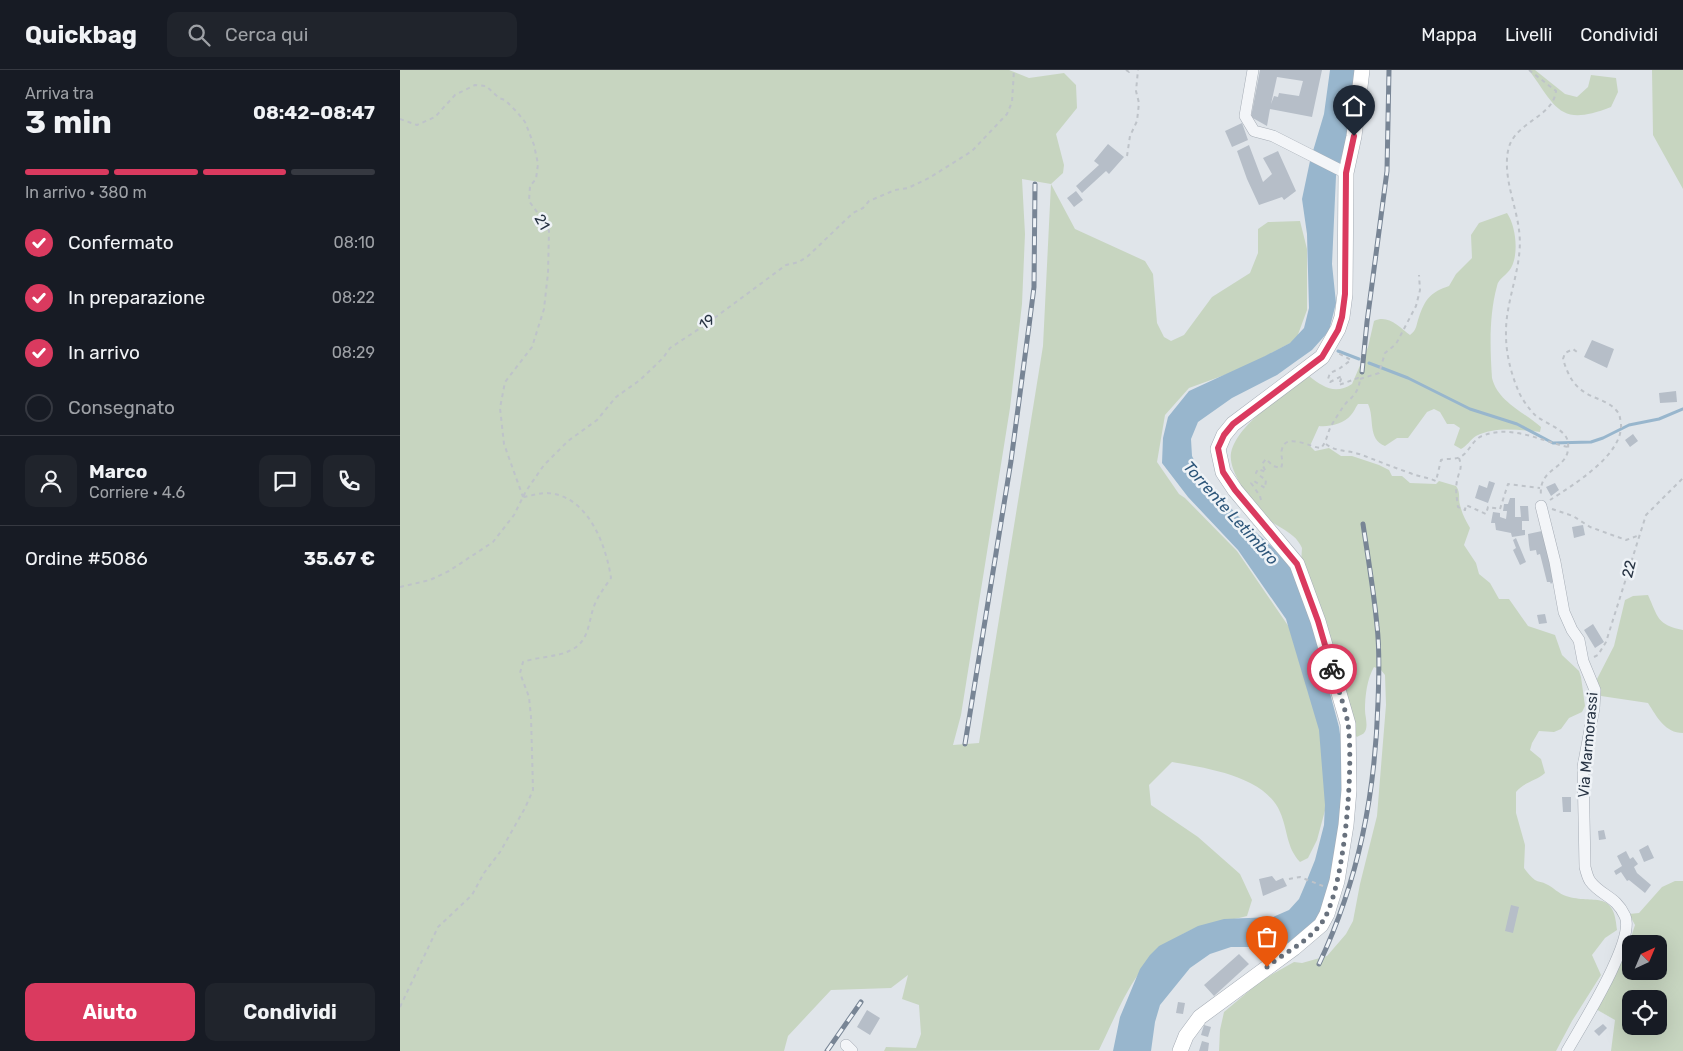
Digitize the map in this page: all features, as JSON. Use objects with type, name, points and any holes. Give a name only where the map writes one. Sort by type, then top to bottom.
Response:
[{"type":"main road","points":[[1180,1051],[1186,1036],[1200,1017],[1294,948],[1321,925],[1327,914],[1337,881],[1346,825],[1349,790],[1348,724],[1318,621],[1297,564],[1223,472],[1219,461],[1218,448],[1224,435],[1233,424],[1313,365],[1328,350],[1342,317],[1345,294],[1346,173],[1354,136],[1362,70]]},
{"type":"street","points":[[1253,70],[1245,116],[1254,131],[1273,136],[1346,173]]},
{"type":"street","name":"Via Marmorassi","points":[[1543,509],[1564,612],[1579,640],[1583,661],[1595,690],[1594,708],[1584,767],[1582,800],[1585,867],[1590,881],[1618,903],[1628,924],[1626,939],[1611,972],[1567,1051]]},
{"type":"path","name":"19","points":[[400,587],[430,580],[449,571],[483,550],[504,529],[544,465],[568,442],[597,420],[616,397],[640,380],[663,358],[670,348],[705,326],[786,266],[804,259],[848,217],[869,201],[894,190],[908,188],[929,178],[972,151],[1007,114],[1012,102],[1014,70]]},
{"type":"path","points":[[1126,70],[1130,72],[1131,70]]},
{"type":"path","points":[[1127,156],[1130,136],[1137,121],[1138,103],[1136,91],[1138,70]]},
{"type":"path","points":[[1529,70],[1556,91],[1550,105],[1519,131],[1512,140],[1507,152],[1508,180],[1520,231],[1520,264],[1509,309],[1506,334],[1509,362],[1519,393],[1536,415],[1551,427],[1561,431],[1567,438],[1568,447],[1564,462],[1543,478],[1540,488],[1543,509]]},
{"type":"path","name":"21","points":[[400,119],[417,125],[435,116],[455,95],[475,85],[486,86],[499,98],[506,100],[517,112],[525,122],[534,145],[538,164],[536,179],[530,186],[529,201],[549,231],[548,273],[544,309],[532,347],[505,382],[500,408],[504,444],[523,497]]},
{"type":"path","points":[[1328,350],[1351,359],[1339,369],[1330,373],[1329,381],[1341,376],[1339,385],[1356,377],[1360,379],[1380,372],[1385,353],[1396,344],[1416,306],[1420,290],[1418,275]]},
{"type":"path","points":[[1543,509],[1551,498],[1571,487],[1610,453],[1619,441],[1621,432],[1619,414],[1615,408],[1582,392],[1571,382],[1563,359],[1568,350],[1573,349],[1576,352]]},
{"type":"path","points":[[1242,498],[1248,489],[1261,500],[1251,482],[1254,481],[1265,488],[1267,482],[1256,473],[1257,470],[1260,469],[1266,472],[1262,464],[1266,459],[1273,466],[1281,468],[1283,461],[1281,450],[1285,444],[1296,441],[1318,448],[1326,444],[1330,428],[1345,404],[1356,392],[1360,379]]},
{"type":"path","points":[[1326,444],[1336,450],[1351,452],[1436,481],[1441,460],[1459,458],[1477,440],[1495,432],[1530,434],[1554,444],[1568,447]]},
{"type":"path","points":[[1459,458],[1462,465],[1457,481],[1456,496],[1458,507],[1465,510],[1466,506],[1486,514],[1488,507],[1500,509],[1508,484],[1540,488]]},
{"type":"path","name":"22","points":[[1583,661],[1598,655],[1606,642],[1626,584],[1646,515],[1683,478]]},
{"type":"path","points":[[400,1007],[438,927],[472,895],[484,873],[500,852],[533,790],[532,716],[529,697],[520,673],[523,662],[569,651],[581,643],[588,633],[599,595],[611,578],[608,556],[597,532],[581,507],[570,499],[548,493],[523,497]]},
{"type":"path","points":[[1543,509],[1564,512],[1590,527],[1626,540],[1639,536]]},
{"type":"path","points":[[1288,879],[1294,877],[1310,880],[1330,890]]},
{"type":"green space","points":[[400,70],[1009,70],[1029,78],[1064,73],[1076,85],[1077,108],[1056,134],[1064,165],[1063,173],[1051,184],[1075,229],[1145,261],[1153,274],[1157,323],[1164,337],[1171,341],[1184,335],[1212,297],[1250,273],[1258,253],[1258,229],[1268,222],[1300,221],[1307,249],[1307,310],[1296,340],[1241,369],[1189,388],[1165,415],[1157,462],[1179,494],[1237,551],[1289,627],[1323,741],[1327,803],[1317,840],[1308,858],[1300,862],[1292,850],[1280,812],[1262,790],[1248,782],[1217,771],[1172,762],[1149,785],[1151,805],[1198,837],[1240,874],[1252,900],[1247,916],[1191,930],[1173,940],[1158,952],[1134,981],[1099,1050],[884,1051],[886,1047],[916,1048],[921,1034],[919,1005],[902,999],[908,975],[891,988],[831,990],[788,1036],[784,1051],[400,1051]],"holes":[[[1022,179],[1051,184],[1043,346],[979,743],[953,745],[961,715],[1010,408],[1022,304],[1025,234]]]},
{"type":"green space","points":[[1529,70],[1535,70],[1565,94],[1577,97],[1588,87],[1591,75],[1616,78],[1618,92],[1611,107],[1594,113],[1570,114],[1561,111],[1554,104]]},
{"type":"green space","points":[[1652,70],[1683,70],[1683,189],[1653,135]]},
{"type":"green space","points":[[1507,213],[1513,225],[1516,248],[1511,268],[1498,284],[1494,297],[1491,332],[1492,378],[1500,394],[1512,406],[1541,427],[1540,432],[1524,430],[1491,431],[1476,436],[1461,449],[1454,445],[1460,428],[1454,424],[1447,424],[1440,412],[1434,409],[1427,412],[1408,438],[1397,438],[1385,446],[1379,443],[1376,438],[1368,404],[1358,404],[1352,414],[1344,421],[1327,426],[1319,426],[1310,446],[1315,451],[1329,448],[1341,456],[1352,456],[1379,465],[1389,470],[1392,476],[1402,476],[1410,483],[1436,484],[1439,481],[1456,486],[1462,511],[1470,528],[1464,545],[1476,563],[1479,574],[1490,583],[1499,599],[1509,599],[1528,626],[1555,635],[1562,655],[1579,671],[1585,706],[1582,712],[1569,718],[1561,729],[1554,732],[1539,731],[1530,750],[1541,759],[1545,773],[1516,792],[1516,813],[1525,845],[1524,868],[1535,880],[1549,885],[1563,895],[1607,903],[1612,908],[1617,930],[1605,938],[1592,955],[1601,975],[1572,1021],[1556,1051],[1219,1051],[1220,1030],[1224,1012],[1262,980],[1294,962],[1302,963],[1327,956],[1346,934],[1353,921],[1377,816],[1386,705],[1385,675],[1381,670],[1374,667],[1366,693],[1365,710],[1367,725],[1365,731],[1357,737],[1352,732],[1301,563],[1302,548],[1294,537],[1262,514],[1252,502],[1233,468],[1231,453],[1235,442],[1253,420],[1276,400],[1309,376],[1329,388],[1340,389],[1352,384],[1368,347],[1374,321],[1379,319],[1389,320],[1410,335],[1415,329],[1426,301],[1433,294],[1449,286],[1456,274],[1472,258],[1471,235],[1479,223]]},
{"type":"green space","points":[[1648,595],[1663,623],[1683,630],[1683,733],[1666,727],[1658,719],[1648,703],[1601,696],[1597,679],[1614,646],[1625,600],[1633,596]]},
{"type":"green space","points":[[1675,881],[1683,881],[1683,1051],[1611,1051],[1615,1020],[1594,1008],[1622,958],[1622,980],[1668,980],[1668,935],[1631,935],[1635,925],[1629,914],[1639,913],[1662,887]]},
{"type":"water","name":"Torrente Letimbro","points":[[1330,70],[1358,70],[1346,142],[1336,176],[1332,264],[1336,303],[1329,331],[1312,350],[1277,375],[1232,398],[1198,422],[1191,439],[1192,456],[1202,476],[1239,517],[1281,555],[1297,578],[1306,603],[1339,727],[1342,749],[1343,795],[1334,869],[1318,918],[1305,932],[1281,947],[1231,947],[1210,954],[1190,968],[1160,1005],[1155,1022],[1151,1051],[1113,1051],[1120,1017],[1140,969],[1150,955],[1159,946],[1198,926],[1224,919],[1273,917],[1289,910],[1299,899],[1305,885],[1315,860],[1324,825],[1325,805],[1319,730],[1286,619],[1238,550],[1188,497],[1162,463],[1163,438],[1168,417],[1189,391],[1290,343],[1304,328],[1309,308],[1307,234],[1302,199],[1310,161],[1324,114]]},
{"type":"building","points":[[1260,70],[1322,70],[1312,117],[1270,109],[1267,126],[1251,117]],"holes":[[[1277,77],[1303,81],[1299,96],[1279,93],[1278,97],[1274,96],[1271,104]]]},
{"type":"building","points":[[1242,123],[1248,140],[1232,147],[1225,131]]},
{"type":"building","points":[[1108,144],[1124,157],[1109,174],[1106,171],[1082,193],[1076,186],[1099,165],[1094,161]]},
{"type":"building","points":[[1249,145],[1263,182],[1272,174],[1263,158],[1278,151],[1296,191],[1284,200],[1282,197],[1259,205],[1237,151]]},
{"type":"building","points":[[1076,191],[1083,200],[1074,207],[1067,198]]},
{"type":"building","points":[[1592,340],[1614,349],[1607,368],[1584,357]]},
{"type":"building","points":[[1676,391],[1677,402],[1660,403],[1659,393]]},
{"type":"building","points":[[1633,434],[1638,441],[1630,447],[1625,440]]},
{"type":"building","points":[[1489,481],[1495,483],[1488,503],[1475,498],[1479,485],[1487,488]]},
{"type":"building","points":[[1555,483],[1559,490],[1551,496],[1546,487]]},
{"type":"building","points":[[1510,498],[1515,498],[1515,517],[1521,517],[1520,506],[1528,506],[1529,521],[1522,521],[1522,530],[1525,530],[1525,535],[1512,537],[1511,533],[1496,530],[1495,523],[1491,523],[1493,512],[1500,513],[1500,517],[1506,519],[1507,511],[1503,511],[1504,504],[1508,504]]},
{"type":"building","points":[[1583,525],[1585,535],[1574,538],[1572,527]]},
{"type":"building","points":[[1542,531],[1554,580],[1551,584],[1547,582],[1540,554],[1537,555],[1536,550],[1530,551],[1528,534]]},
{"type":"building","points":[[1516,538],[1526,562],[1520,565],[1513,550],[1516,548],[1513,540]]},
{"type":"building","points":[[1545,614],[1547,623],[1539,624],[1537,615]]},
{"type":"building","points":[[1593,624],[1604,642],[1595,648],[1584,630]]},
{"type":"building","points":[[1562,797],[1571,797],[1571,812],[1563,812]]},
{"type":"building","points":[[1604,830],[1606,839],[1599,840],[1598,831]]},
{"type":"building","points":[[1648,845],[1654,858],[1644,862],[1639,850]]},
{"type":"building","points":[[1626,851],[1630,859],[1633,857],[1638,864],[1634,867],[1637,873],[1651,885],[1645,893],[1629,880],[1627,881],[1621,872],[1616,875],[1614,871],[1622,866],[1617,856]]},
{"type":"building","points":[[1272,876],[1276,881],[1283,878],[1287,886],[1263,896],[1259,879]]},
{"type":"building","points":[[1511,905],[1519,907],[1513,933],[1505,931]]},
{"type":"building","points":[[1239,954],[1249,964],[1214,996],[1204,985]]},
{"type":"building","points":[[1178,1002],[1185,1003],[1183,1014],[1176,1013]]},
{"type":"building","points":[[867,1010],[880,1018],[870,1035],[857,1027]]},
{"type":"building","points":[[1603,1024],[1607,1028],[1599,1036],[1594,1031]]},
{"type":"building","points":[[1204,1025],[1211,1027],[1208,1037],[1201,1035]]},
{"type":"building","points":[[1202,1041],[1209,1043],[1208,1051],[1199,1051]]},
{"type":"waterway","points":[[1338,351],[1359,359]]},
{"type":"waterway","points":[[1369,363],[1408,378],[1470,409],[1517,424],[1553,443],[1591,442],[1629,425],[1659,419],[1683,409]]},
{"type":"railway","points":[[1362,372],[1387,171],[1389,70]]},
{"type":"railway","points":[[965,744],[1011,461],[1034,287],[1035,184]]},
{"type":"railway","points":[[1319,964],[1345,900],[1354,868],[1369,803],[1373,770],[1378,702],[1379,645],[1363,524]]},
{"type":"railway","points":[[827,1051],[861,1002]]},
{"type":"way so far","points":[[1267,967],[1294,948],[1321,925],[1327,914],[1337,881],[1344,842],[1349,790],[1348,724],[1332,669]]},
{"type":"route","points":[[1332,669],[1318,621],[1297,564],[1235,490],[1223,472],[1219,461],[1218,448],[1224,435],[1233,424],[1300,375],[1322,357],[1332,344],[1342,317],[1345,294],[1346,173],[1354,136]]}]
